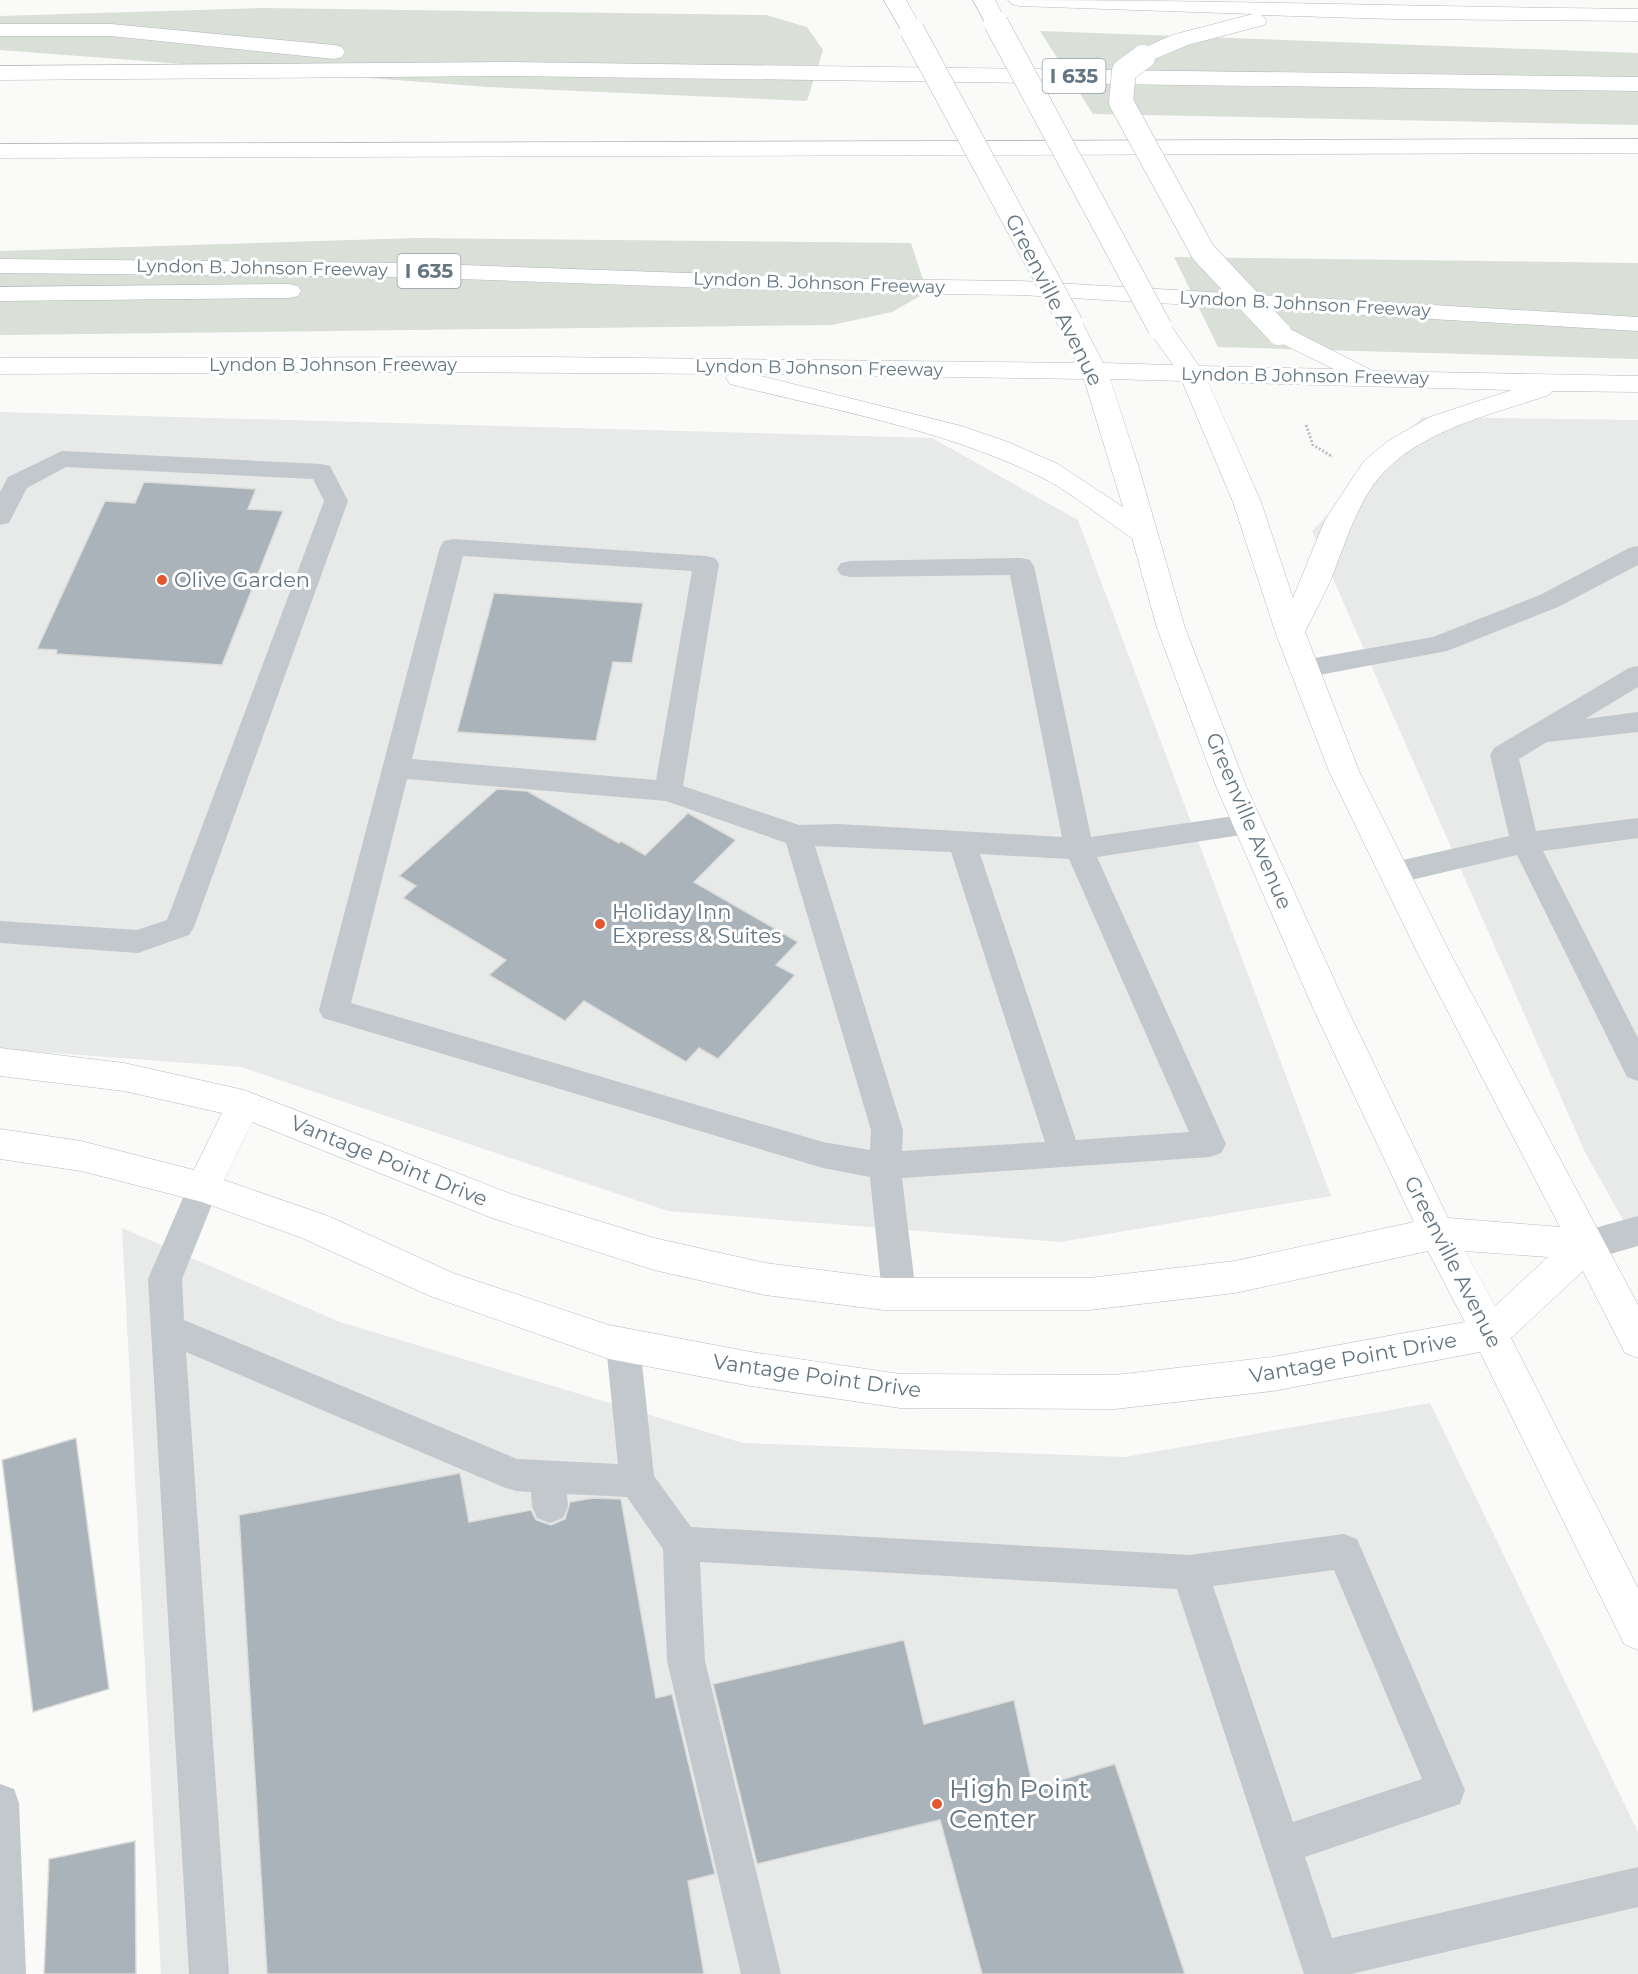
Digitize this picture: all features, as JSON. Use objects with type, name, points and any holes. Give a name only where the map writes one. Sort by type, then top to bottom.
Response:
[{"type":"main road","name":"Greenville Avenue","points":[[895,0],[1071,324],[1094,371],[1125,465],[1171,628],[1231,786],[1330,1008],[1437,1233],[1638,1630]]},
{"type":"main road","points":[[984,0],[1160,328],[1191,373],[1246,502],[1290,634],[1344,771],[1394,873],[1638,1341]]},
{"type":"main road","points":[[1019,0],[1366,11],[1638,15]]},
{"type":"main road","points":[[1366,11],[1250,20],[1180,40],[1143,57],[1124,71],[1121,102],[1203,252],[1279,333],[1369,377]]},
{"type":"main road","points":[[0,30],[111,30],[509,69]]},
{"type":"main road","name":"I 635","points":[[0,73],[509,69],[1638,84]]},
{"type":"main road","points":[[0,151],[1638,146]]},
{"type":"main road","name":"Lyndon B. Johnson Freeway","points":[[0,266],[405,270],[858,286],[1021,288],[1638,324]]},
{"type":"main road","points":[[0,294],[858,286]]},
{"type":"main road","name":"Lyndon B Johnson Freeway","points":[[0,366],[691,366],[1094,371],[1638,384]]},
{"type":"main road","points":[[691,366],[952,432],[999,448],[1049,470],[1143,533]]},
{"type":"main road","points":[[1290,634],[1318,576],[1340,520],[1373,468],[1397,447],[1439,423],[1560,383]]},
{"type":"main road","name":"Vantage Point Drive","points":[[0,1062],[124,1077],[244,1104],[505,1207],[654,1254],[765,1279],[899,1294],[1089,1294],[1235,1276],[1437,1233],[1586,1245]]},
{"type":"main road","points":[[203,1187],[244,1104]]},
{"type":"main road","name":"Vantage Point Drive","points":[[0,1144],[81,1156],[203,1187],[315,1227],[443,1285],[609,1342],[751,1370],[900,1391],[1115,1392],[1273,1374],[1490,1334]]},
{"type":"main road","points":[[1490,1334],[1586,1245]]},
{"type":"street","points":[[1586,1245],[1638,1232]]},
{"type":"lane","points":[[0,517],[17,483],[62,459],[321,472],[336,501],[179,927],[138,942],[0,932]]},
{"type":"lane","points":[[668,791],[706,564],[453,547],[334,1010],[823,1155],[885,1166],[1210,1144],[1079,849],[1021,566],[850,569]]},
{"type":"lane","points":[[1303,669],[1438,645],[1548,601],[1638,554]]},
{"type":"lane","points":[[1638,675],[1504,755],[1525,843],[1638,1068]]},
{"type":"lane","points":[[1537,735],[1638,722]]},
{"type":"lane","points":[[396,768],[668,791],[798,836],[838,835],[1079,849],[1248,824]]},
{"type":"lane","points":[[1394,873],[1525,843],[1638,828]]},
{"type":"lane","points":[[798,836],[887,1130],[885,1166],[899,1294]]},
{"type":"lane","points":[[962,842],[1065,1154]]},
{"type":"lane","points":[[203,1187],[165,1279],[209,1974]]},
{"type":"lane","points":[[168,1329],[516,1475],[548,1491],[637,1481]]},
{"type":"lane","points":[[623,1345],[637,1481],[681,1544],[686,1661],[761,1974]]},
{"type":"lane","points":[[681,1544],[1190,1572],[1344,1551],[1446,1790],[1281,1846]]},
{"type":"lane","points":[[1190,1572],[1322,1968],[1638,1887]]},
{"type":"lane","points":[[0,1803],[6,1974]]},
{"type":"shaded area","points":[[264,8],[766,15],[807,27],[823,50],[807,101],[488,87],[0,50],[0,16]]},
{"type":"shaded area","points":[[1040,31],[1638,53],[1638,125],[1093,114]]},
{"type":"shaded area","points":[[417,238],[911,243],[927,292],[892,312],[832,325],[0,335],[0,251]]},
{"type":"shaded area","points":[[1174,257],[1638,263],[1638,359],[1218,347]]},
{"type":"shaded area","points":[[0,412],[932,438],[1078,520],[1331,1196],[1060,1242],[668,1211],[241,1067],[0,1049]]},
{"type":"shaded area","points":[[1422,417],[1638,420],[1638,1247],[1585,1152],[1312,531]]},
{"type":"shaded area","points":[[122,1228],[340,1322],[743,1443],[1125,1457],[1430,1403],[1638,1832],[1638,1974],[161,1974]]},
{"type":"building","name":"Olive Garden","points":[[144,482],[256,489],[248,509],[283,511],[222,665],[56,654],[57,650],[37,649],[105,501],[135,503]]},
{"type":"building","points":[[494,593],[643,603],[632,663],[613,662],[596,741],[457,732]]},
{"type":"building","name":"Holiday Inn Express & Suites","points":[[497,789],[527,791],[619,843],[621,841],[645,855],[688,813],[736,840],[694,882],[798,942],[776,965],[795,975],[718,1059],[699,1048],[686,1062],[584,1001],[565,1021],[489,975],[506,960],[403,898],[416,886],[399,876]]},
{"type":"building","points":[[76,1438],[109,1689],[33,1712],[2,1460]]},
{"type":"building","points":[[460,1473],[469,1522],[531,1510],[536,1520],[551,1525],[565,1519],[570,1502],[593,1498],[621,1499],[656,1698],[672,1694],[715,1874],[688,1881],[704,1974],[267,1974],[239,1515]]},
{"type":"building","name":"High Point Center","points":[[904,1640],[924,1724],[1014,1700],[1033,1788],[1115,1764],[1185,1974],[982,1974],[940,1820],[757,1864],[713,1684]]},
{"type":"building","points":[[135,1841],[136,1974],[44,1974],[49,1859]]},
{"type":"place","name":"Olive Garden","points":[[162,580]]},
{"type":"place","name":"Holiday Inn Express & Suites","points":[[600,924]]},
{"type":"place","name":"High Point Center","points":[[937,1804]]}]
